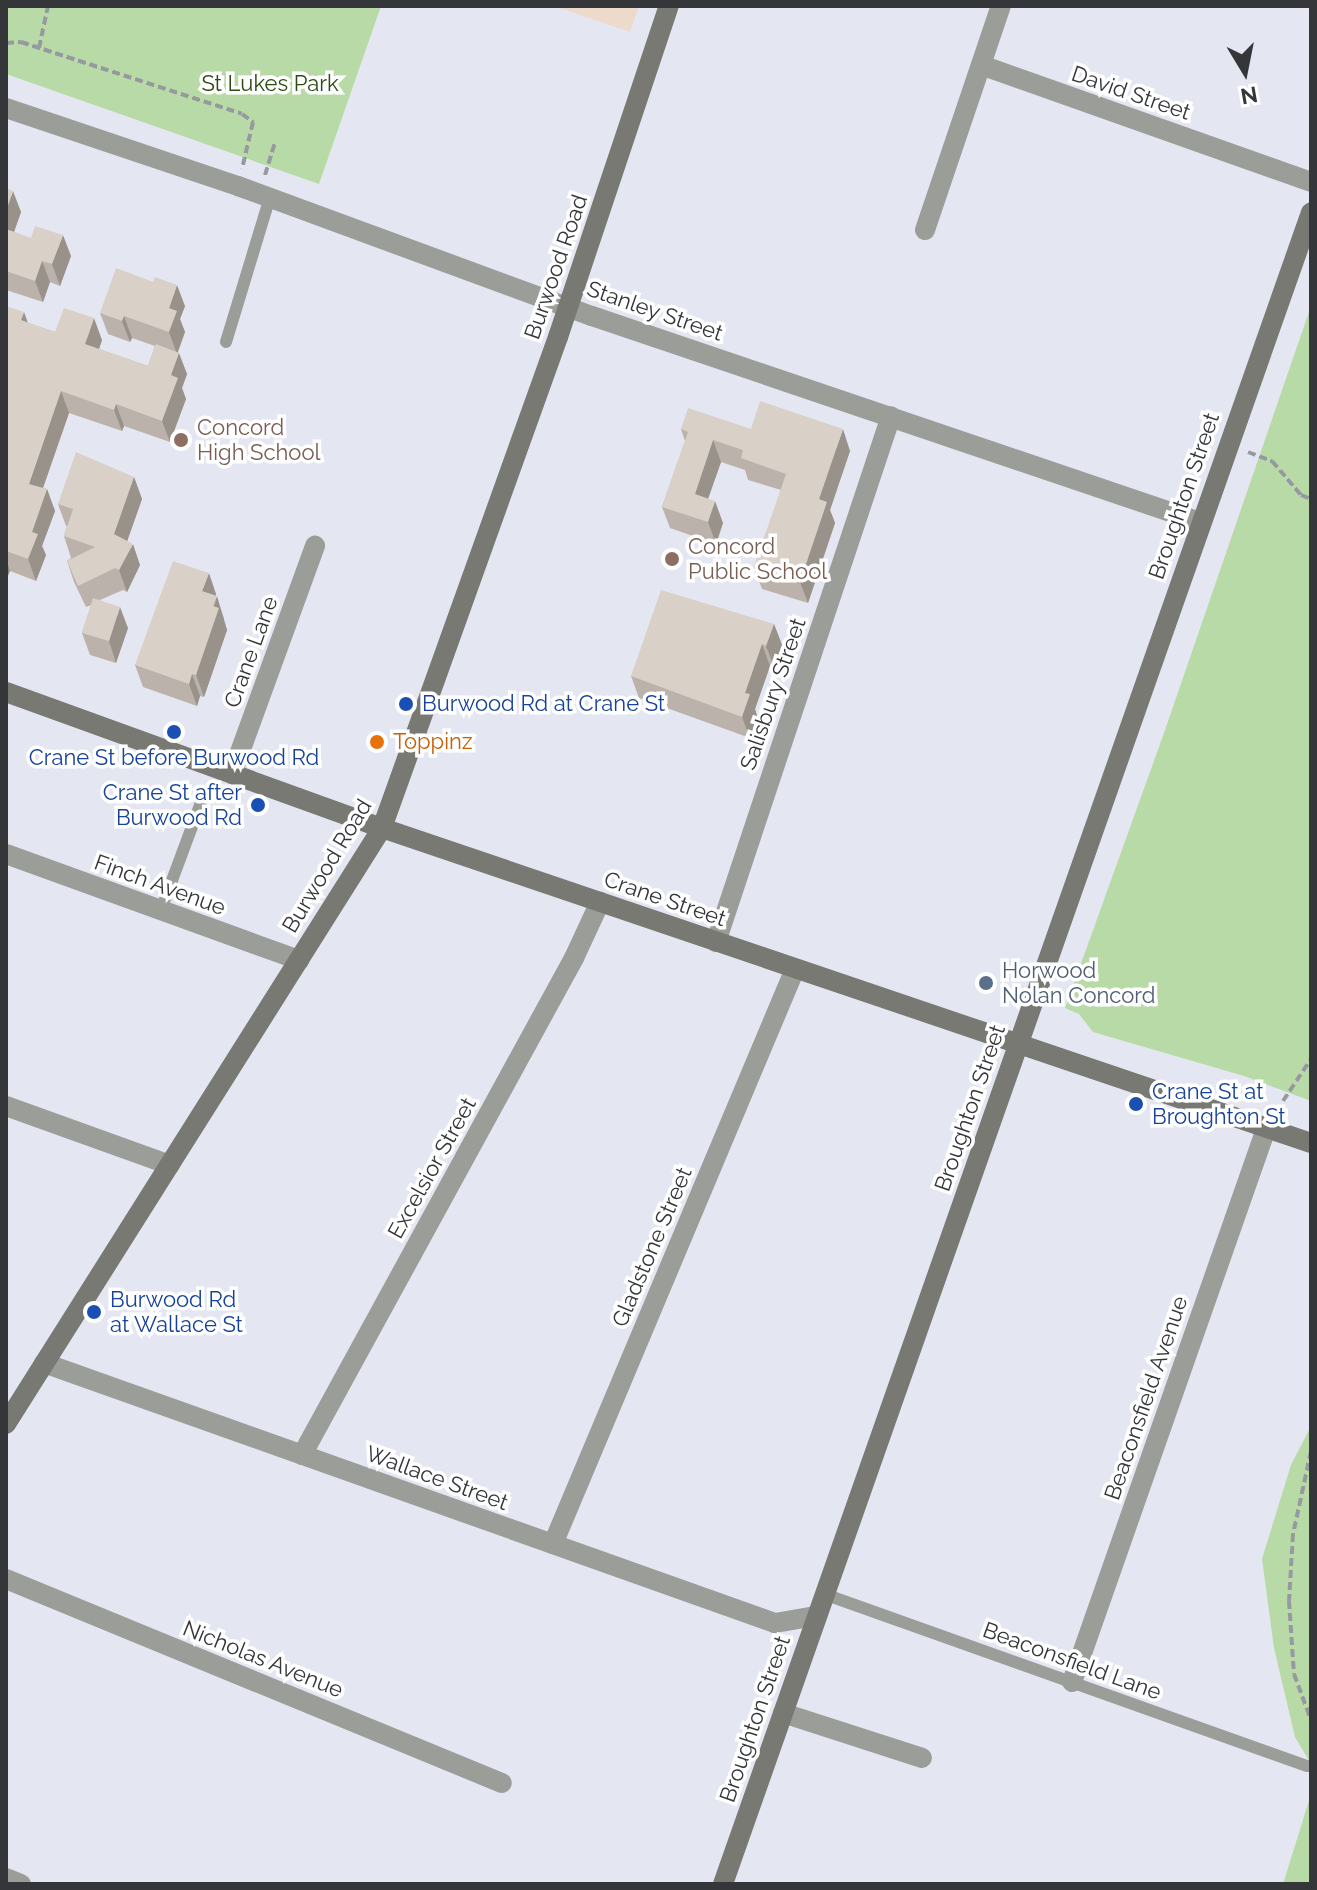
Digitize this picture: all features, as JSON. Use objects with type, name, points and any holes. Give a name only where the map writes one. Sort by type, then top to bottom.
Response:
[{"type":"main road","name":"Burwood Road","points":[[6,1424],[382,828],[569,306],[669,6]]},
{"type":"main road","name":"Broughton Street","points":[[723,1884],[1311,212]]},
{"type":"main road","name":"Crane Street","points":[[6,692],[382,828],[1311,1143]]},
{"type":"street","points":[[925,230],[1001,6]]},
{"type":"street","name":"David Street","points":[[981,65],[1311,182]]},
{"type":"street","name":"Stanley Street","points":[[6,108],[238,186],[569,306],[1200,522]]},
{"type":"street","name":"Salisbury Street","points":[[716,942],[891,416]]},
{"type":"street","name":"Crane Lane","points":[[232,774],[315,546]]},
{"type":"street","name":"Finch Avenue","points":[[6,854],[299,960]]},
{"type":"street","name":"Excelsior Street","points":[[302,1455],[574,958],[600,902]]},
{"type":"street","name":"Gladstone Street","points":[[553,1544],[795,969]]},
{"type":"street","points":[[6,1106],[170,1165]]},
{"type":"street","name":"Beaconsfield Avenue","points":[[1072,1682],[1266,1129]]},
{"type":"street","name":"Wallace Street","points":[[44,1363],[775,1623],[816,1616]]},
{"type":"street","name":"Nicholas Avenue","points":[[6,1579],[502,1783]]},
{"type":"street","points":[[783,1713],[922,1758]]},
{"type":"street","points":[[6,1878],[21,1884]]},
{"type":"lane","points":[[226,342],[265,196]]},
{"type":"lane","points":[[161,910],[202,800]]},
{"type":"lane","name":"Beaconsfield Lane","points":[[824,1594],[1307,1766]]},
{"type":"path","points":[[39,48],[48,6]]},
{"type":"path","points":[[6,43],[21,42],[242,114],[253,122],[238,186]]},
{"type":"path","points":[[265,196],[275,143]]},
{"type":"path","points":[[1248,452],[1272,461],[1295,489],[1311,499]]},
{"type":"path","points":[[1283,1101],[1311,1059]]},
{"type":"path","points":[[1311,1451],[1293,1534],[1289,1601],[1294,1674],[1311,1720]]},
{"type":"shaded area","points":[[554,6],[639,6],[630,32]]},
{"type":"green space","name":"St Lukes Park","points":[[6,6],[381,6],[319,184],[6,74]]},
{"type":"green space","points":[[1311,306],[1311,1101],[1244,1076],[1093,1032],[1079,1014],[1065,1008],[1164,733]]},
{"type":"green space","points":[[1311,1426],[1311,1764],[1295,1737],[1274,1648],[1262,1559],[1291,1465]]},
{"type":"green space","points":[[1311,1794],[1311,1884],[1283,1884]]},
{"type":"building","points":[[6,188],[13,191],[6,211]]},
{"type":"building","points":[[35,226],[63,235],[52,264],[42,261],[35,281],[6,271],[6,229],[31,238]]},
{"type":"building","points":[[116,268],[153,282],[155,277],[177,285],[169,308],[177,311],[169,332],[124,316],[122,321],[100,313]]},
{"type":"building","points":[[6,306],[24,312],[21,320],[55,332],[64,308],[94,318],[85,344],[148,366],[156,344],[179,353],[171,375],[178,378],[162,421],[116,404],[114,410],[61,391],[29,484],[47,489],[32,532],[38,534],[28,559],[6,551]]},
{"type":"building","points":[[760,401],[843,429],[819,499],[827,502],[800,582],[754,567],[786,474],[741,458],[743,450],[713,440],[695,494],[715,501],[708,522],[662,507],[688,432],[681,429],[688,408],[751,429]]},
{"type":"building","points":[[76,452],[134,477],[114,534],[133,544],[119,570],[115,568],[78,586],[67,561],[95,547],[64,536],[73,509],[58,504]]},
{"type":"building","points":[[173,561],[209,573],[202,591],[217,596],[213,606],[219,608],[196,675],[192,674],[189,684],[135,665]]},
{"type":"building","points":[[661,590],[774,624],[766,646],[762,644],[745,693],[750,694],[742,717],[631,676]]},
{"type":"building","points":[[93,598],[120,607],[109,641],[82,633]]},
{"type":"place","name":"Concord High School","points":[[181,440]]},
{"type":"place","name":"Concord Public School","points":[[672,559]]},
{"type":"place","name":"Burwood Rd at Crane St","points":[[406,704]]},
{"type":"place","name":"Crane St before Burwood Rd","points":[[174,732]]},
{"type":"place","name":"Toppinz","points":[[377,742]]},
{"type":"place","name":"Crane St after Burwood Rd","points":[[258,805]]},
{"type":"place","name":"Horwood Nolan Concord","points":[[986,983]]},
{"type":"place","name":"Crane St at Broughton St","points":[[1136,1104]]},
{"type":"place","name":"Burwood Rd at Wallace St","points":[[94,1312]]}]
